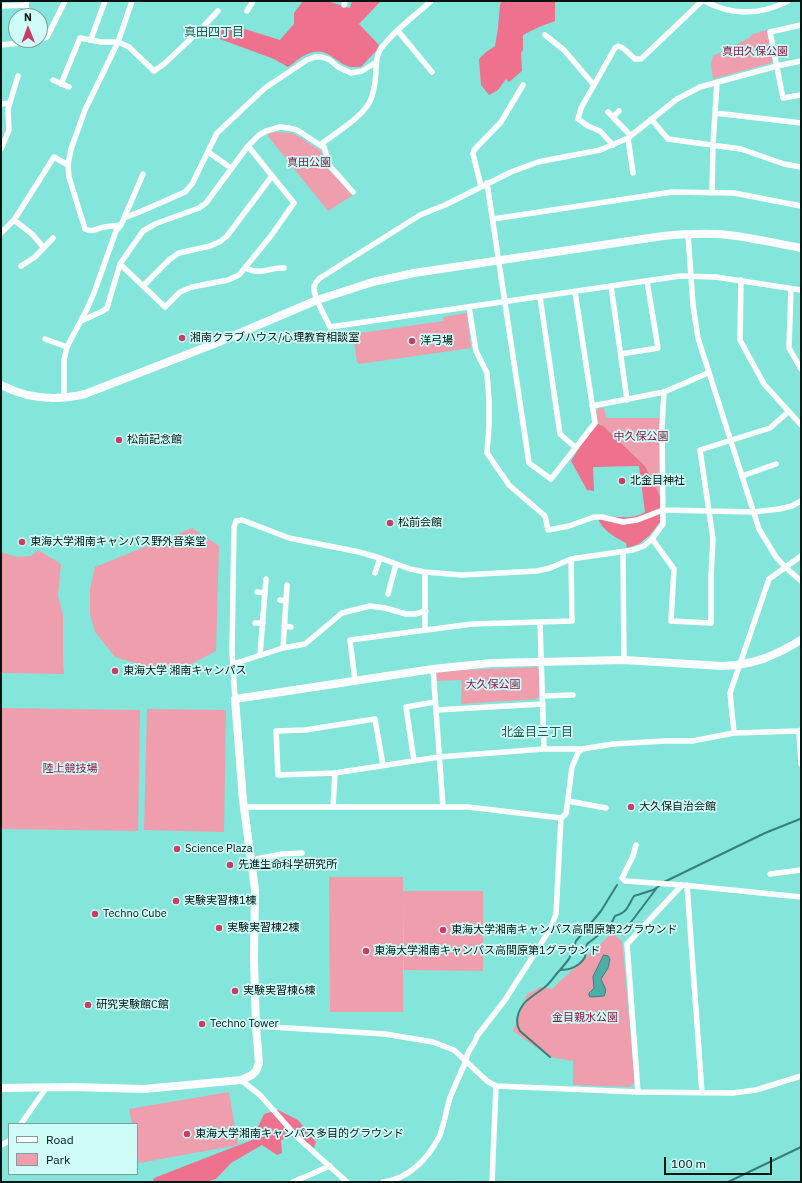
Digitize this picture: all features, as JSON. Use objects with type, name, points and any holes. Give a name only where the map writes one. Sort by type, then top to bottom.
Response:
[{"type":"street","points":[[48,36],[65,1]]},
{"type":"street","points":[[92,39],[105,1]]},
{"type":"street","points":[[121,225],[103,227],[95,231],[85,230],[69,177],[68,165],[71,149],[85,110],[118,42],[132,1]]},
{"type":"street","points":[[247,11],[253,1]]},
{"type":"street","points":[[124,218],[185,192],[192,184],[218,133],[265,88],[307,60],[315,57],[322,57],[330,60],[338,67],[351,73],[362,71],[375,63],[380,51],[398,31],[431,1]]},
{"type":"street","points":[[613,145],[600,131],[588,126],[578,119],[581,108],[593,84],[615,48],[618,46],[623,48],[635,60],[641,59],[702,1]]},
{"type":"street","points":[[705,1],[732,11],[747,12],[767,10],[788,1]]},
{"type":"street","points":[[1,6],[26,3]]},
{"type":"street","points":[[61,84],[80,38],[92,39],[101,42],[118,42],[129,47],[154,71],[164,64],[218,11]]},
{"type":"street","points":[[801,25],[770,32],[783,98],[801,95]]},
{"type":"street","points":[[398,31],[432,72]]},
{"type":"street","points":[[545,35],[564,50],[593,84]]},
{"type":"street","points":[[801,61],[700,87],[677,98],[630,137],[613,145],[600,150],[538,162],[487,183],[445,205],[420,215],[320,278],[315,283],[314,288],[317,300],[330,328],[469,306],[680,276],[716,277],[801,290]]},
{"type":"street","points":[[320,145],[351,122],[366,108],[370,102],[374,88],[377,71],[375,63]]},
{"type":"street","points":[[1,149],[9,130],[8,109],[18,76]]},
{"type":"street","points":[[53,80],[69,87]]},
{"type":"street","points":[[712,192],[717,82]]},
{"type":"street","points":[[481,186],[473,154],[474,150],[501,122],[523,85]]},
{"type":"street","points":[[1,104],[10,103]]},
{"type":"street","points":[[613,117],[619,111]]},
{"type":"street","points":[[608,112],[630,137],[633,173]]},
{"type":"street","points":[[715,113],[801,123]]},
{"type":"street","points":[[651,119],[668,139],[740,149],[784,164],[801,168]]},
{"type":"street","points":[[81,321],[103,312],[107,308],[120,264],[143,231],[155,224],[199,208],[206,203],[248,146],[262,133],[272,128],[280,127],[297,130],[324,147],[330,166],[353,192]]},
{"type":"street","points":[[120,264],[165,307],[180,292],[192,287],[228,280],[239,275],[270,237],[294,203],[248,146]]},
{"type":"street","points":[[208,152],[231,168]]},
{"type":"street","points":[[1,233],[14,220],[54,157],[68,165]]},
{"type":"street","points":[[64,398],[64,360],[67,347],[94,294],[116,231],[121,225],[143,174]]},
{"type":"street","points":[[143,286],[170,259],[179,253],[210,246],[221,241],[227,236],[272,176]]},
{"type":"street","points":[[487,183],[529,463],[551,479],[594,423],[575,292]]},
{"type":"street","points":[[493,219],[672,192],[734,193],[801,206]]},
{"type":"street","points":[[14,220],[32,234],[44,248]]},
{"type":"street","points":[[688,234],[693,304],[698,338],[708,373],[762,534],[776,557],[801,581]]},
{"type":"street","points":[[1,385],[9,390],[32,397],[64,398],[85,394],[214,344],[317,300],[373,282],[414,273],[663,236],[688,234],[720,234],[801,248]]},
{"type":"street","points":[[21,266],[35,257],[53,238]]},
{"type":"street","points":[[245,268],[254,272],[284,268]]},
{"type":"street","points":[[741,280],[740,340],[764,384],[788,412],[801,424]]},
{"type":"street","points":[[621,354],[658,348],[647,281]]},
{"type":"street","points":[[611,286],[627,400]]},
{"type":"street","points":[[791,289],[789,348],[801,369]]},
{"type":"street","points":[[540,297],[560,434],[575,447]]},
{"type":"street","points":[[469,306],[476,351],[487,373],[489,401],[487,452],[509,485],[545,516],[548,530],[569,526],[594,517],[630,521],[663,510],[754,512],[792,506],[801,501]]},
{"type":"street","points":[[45,338],[67,347]]},
{"type":"street","points":[[592,406],[664,392],[708,373]]},
{"type":"street","points":[[1,1088],[73,1087],[144,1089],[241,1080],[252,1075],[258,1067],[254,959],[255,890],[244,808],[233,664],[234,527],[236,521],[242,520],[289,538],[380,558],[410,569],[425,572],[462,575],[537,572],[572,559],[624,552],[644,546],[652,539],[663,524],[662,426],[664,392]]},
{"type":"street","points":[[652,539],[674,569],[672,621],[711,623],[711,576],[714,539],[700,450],[770,428],[788,412]]},
{"type":"street","points":[[742,476],[776,464]]},
{"type":"street","points":[[624,552],[624,660]]},
{"type":"street","points":[[734,733],[730,693],[769,578],[801,556]]},
{"type":"street","points":[[375,573],[380,558]]},
{"type":"street","points":[[355,680],[350,640],[472,624],[572,621],[572,559]]},
{"type":"street","points":[[388,594],[396,564]]},
{"type":"street","points":[[425,572],[425,630]]},
{"type":"street","points":[[260,655],[266,579]]},
{"type":"street","points":[[283,648],[288,626],[283,600],[287,585]]},
{"type":"street","points":[[258,592],[265,593]]},
{"type":"street","points":[[233,664],[283,648],[305,644],[342,613],[370,606],[385,608],[406,614],[415,614],[426,611]]},
{"type":"street","points":[[540,622],[544,749]]},
{"type":"street","points":[[255,623],[263,623]]},
{"type":"street","points":[[235,699],[433,669],[491,663],[624,660],[738,666],[774,656],[801,640]]},
{"type":"street","points":[[433,669],[442,806]]},
{"type":"street","points":[[543,696],[573,695]]},
{"type":"street","points":[[414,761],[406,707],[435,702]]},
{"type":"street","points":[[436,710],[543,704]]},
{"type":"street","points":[[383,765],[375,719],[305,730],[276,731],[278,774],[335,773],[439,757],[544,749],[582,749],[613,744],[665,741],[692,742],[734,733],[800,730],[801,764]]},
{"type":"street","points":[[244,808],[442,806],[468,807],[561,818],[566,814],[572,766],[578,753],[582,749]]},
{"type":"street","points":[[333,807],[335,773]]},
{"type":"street","points":[[568,801],[606,808]]},
{"type":"street","points":[[383,1182],[390,1181],[408,1173],[424,1160],[439,1136],[450,1096],[466,1061],[466,1055],[477,1036],[505,1000],[550,929],[556,914],[561,818]]},
{"type":"street","points":[[636,845],[633,856],[622,878],[624,881],[684,885],[801,897]]},
{"type":"street","points":[[251,860],[293,853],[302,853]]},
{"type":"street","points":[[770,874],[801,870]]},
{"type":"street","points":[[638,1092],[627,944],[684,885]]},
{"type":"street","points":[[684,885],[702,1093]]},
{"type":"street","points":[[256,1026],[385,1034],[433,1042],[454,1050],[487,1081],[496,1086],[638,1092],[733,1093],[756,1090],[801,1076]]},
{"type":"street","points":[[241,1080],[260,1095],[297,1137],[347,1182]]},
{"type":"street","points":[[492,1182],[496,1086]]},
{"type":"street","points":[[22,1123],[46,1088]]},
{"type":"street","points":[[293,1182],[330,1166]]},
{"type":"green space","name":"真田久保公園","points":[[767,30],[773,58],[771,63],[713,79],[711,64],[713,56],[749,38],[753,34]]},
{"type":"green space","name":"真田公園","points":[[273,132],[293,133],[321,151],[329,170],[353,195],[328,211],[267,135]]},
{"type":"green space","name":"洋弓場","points":[[467,313],[471,348],[359,364],[357,362],[353,334],[444,321],[443,317]]},
{"type":"green space","name":"中久保公園","points":[[598,408],[604,408],[606,418],[660,418],[660,496],[645,466],[598,422],[596,412]]},
{"type":"green space","points":[[192,528],[219,546],[216,651],[185,667],[151,668],[115,657],[95,632],[90,614],[90,589],[95,567]]},
{"type":"green space","points":[[38,550],[61,564],[58,596],[63,615],[64,674],[1,673],[1,552],[17,557],[31,556]]},
{"type":"green space","name":"大久保公園","points":[[536,667],[539,669],[539,696],[536,699],[461,704],[461,680],[437,681],[436,671]]},
{"type":"green space","name":"陸上競技場","points":[[1,708],[140,710],[138,831],[1,829]]},
{"type":"green space","points":[[147,709],[226,710],[224,832],[144,830]]},
{"type":"green space","name":"東海大学湘南キャンパス高間原第1グラウンド","points":[[329,877],[403,877],[403,891],[483,891],[483,971],[404,970],[403,896],[403,1012],[330,1012]]},
{"type":"green space","name":"金目親水公園","points":[[612,933],[622,941],[635,1082],[630,1087],[573,1085],[573,1061],[550,1057],[513,1031],[527,994],[541,987],[552,989]]},
{"type":"green space","name":"東海大学湘南キャンパス多目的グラウンド","points":[[229,1092],[238,1145],[139,1163],[138,1123],[132,1123],[129,1109]]},
{"type":"shaded area","points":[[303,1],[327,1],[350,8],[352,1],[381,1],[359,24],[379,45],[376,51],[361,67],[347,66],[325,53],[316,52],[303,56],[288,67],[274,59],[217,38],[224,27],[232,25],[280,40],[294,24],[294,13]]},
{"type":"shaded area","points":[[503,1],[555,1],[555,21],[523,35],[523,50],[521,53],[522,71],[509,82],[506,79],[498,90],[489,95],[481,85],[479,59],[495,46],[500,4]]},
{"type":"shaded area","points":[[595,422],[603,426],[645,466],[660,496],[660,522],[650,535],[639,544],[627,548],[626,543],[604,528],[595,514],[633,517],[645,512],[639,466],[593,467],[594,491],[587,490],[571,461]]},
{"type":"shaded area","points":[[278,1110],[298,1120],[316,1142],[314,1148],[297,1135],[281,1140],[282,1153],[277,1155],[262,1145],[231,1163],[216,1179],[205,1182],[153,1182],[154,1178],[252,1140],[264,1114]]},
{"type":"water","points":[[604,955],[608,956],[610,959],[608,968],[601,979],[605,989],[605,994],[604,996],[591,997],[589,996],[589,993],[594,988],[593,977]]},
{"type":"waterway","points":[[664,882],[765,833],[800,819]]},
{"type":"waterway","points":[[560,970],[569,959],[576,941],[601,911],[617,885]]},
{"type":"waterway","points":[[550,1057],[520,1031],[517,1018],[523,1005],[547,985],[560,970],[578,965],[585,957],[587,944],[609,928],[615,916],[625,911],[634,896],[653,890],[661,885]]},
{"type":"waterway","points":[[622,934],[656,889]]},
{"type":"waterway","points":[[728,1182],[801,1147]]},
{"type":"place","name":"湘南クラブハウス/心理教育相談室","points":[[182,338]]},
{"type":"place","name":"洋弓場","points":[[412,341]]},
{"type":"place","name":"松前記念館","points":[[119,440]]},
{"type":"place","name":"北金目神社","points":[[622,481]]},
{"type":"place","name":"松前会館","points":[[390,523]]},
{"type":"place","name":"東海大学湘南キャンパス野外音楽堂","points":[[22,542]]},
{"type":"place","name":"東海大学 湘南キャンパス","points":[[115,671]]},
{"type":"place","name":"大久保自治会館","points":[[631,807]]},
{"type":"place","name":"Science Plaza","points":[[177,849]]},
{"type":"place","name":"先進生命科学研究所","points":[[230,865]]},
{"type":"place","name":"実験実習棟1棟","points":[[176,901]]},
{"type":"place","name":"Techno Cube","points":[[95,914]]},
{"type":"place","name":"実験実習棟2棟","points":[[219,928]]},
{"type":"place","name":"東海大学湘南キャンパス高間原第2グラウンド","points":[[443,930]]},
{"type":"place","name":"東海大学湘南キャンパス高間原第1グラウンド","points":[[366,951]]},
{"type":"place","name":"実験実習棟6棟","points":[[235,991]]},
{"type":"place","name":"研究実験館C館","points":[[88,1005]]},
{"type":"place","name":"Techno Tower","points":[[202,1024]]},
{"type":"place","name":"東海大学湘南キャンパス多目的グラウンド","points":[[187,1134]]},
{"type":"district","name":"真田四丁目","points":[[214,33]]},
{"type":"district","name":"北金目三丁目","points":[[537,733]]}]
